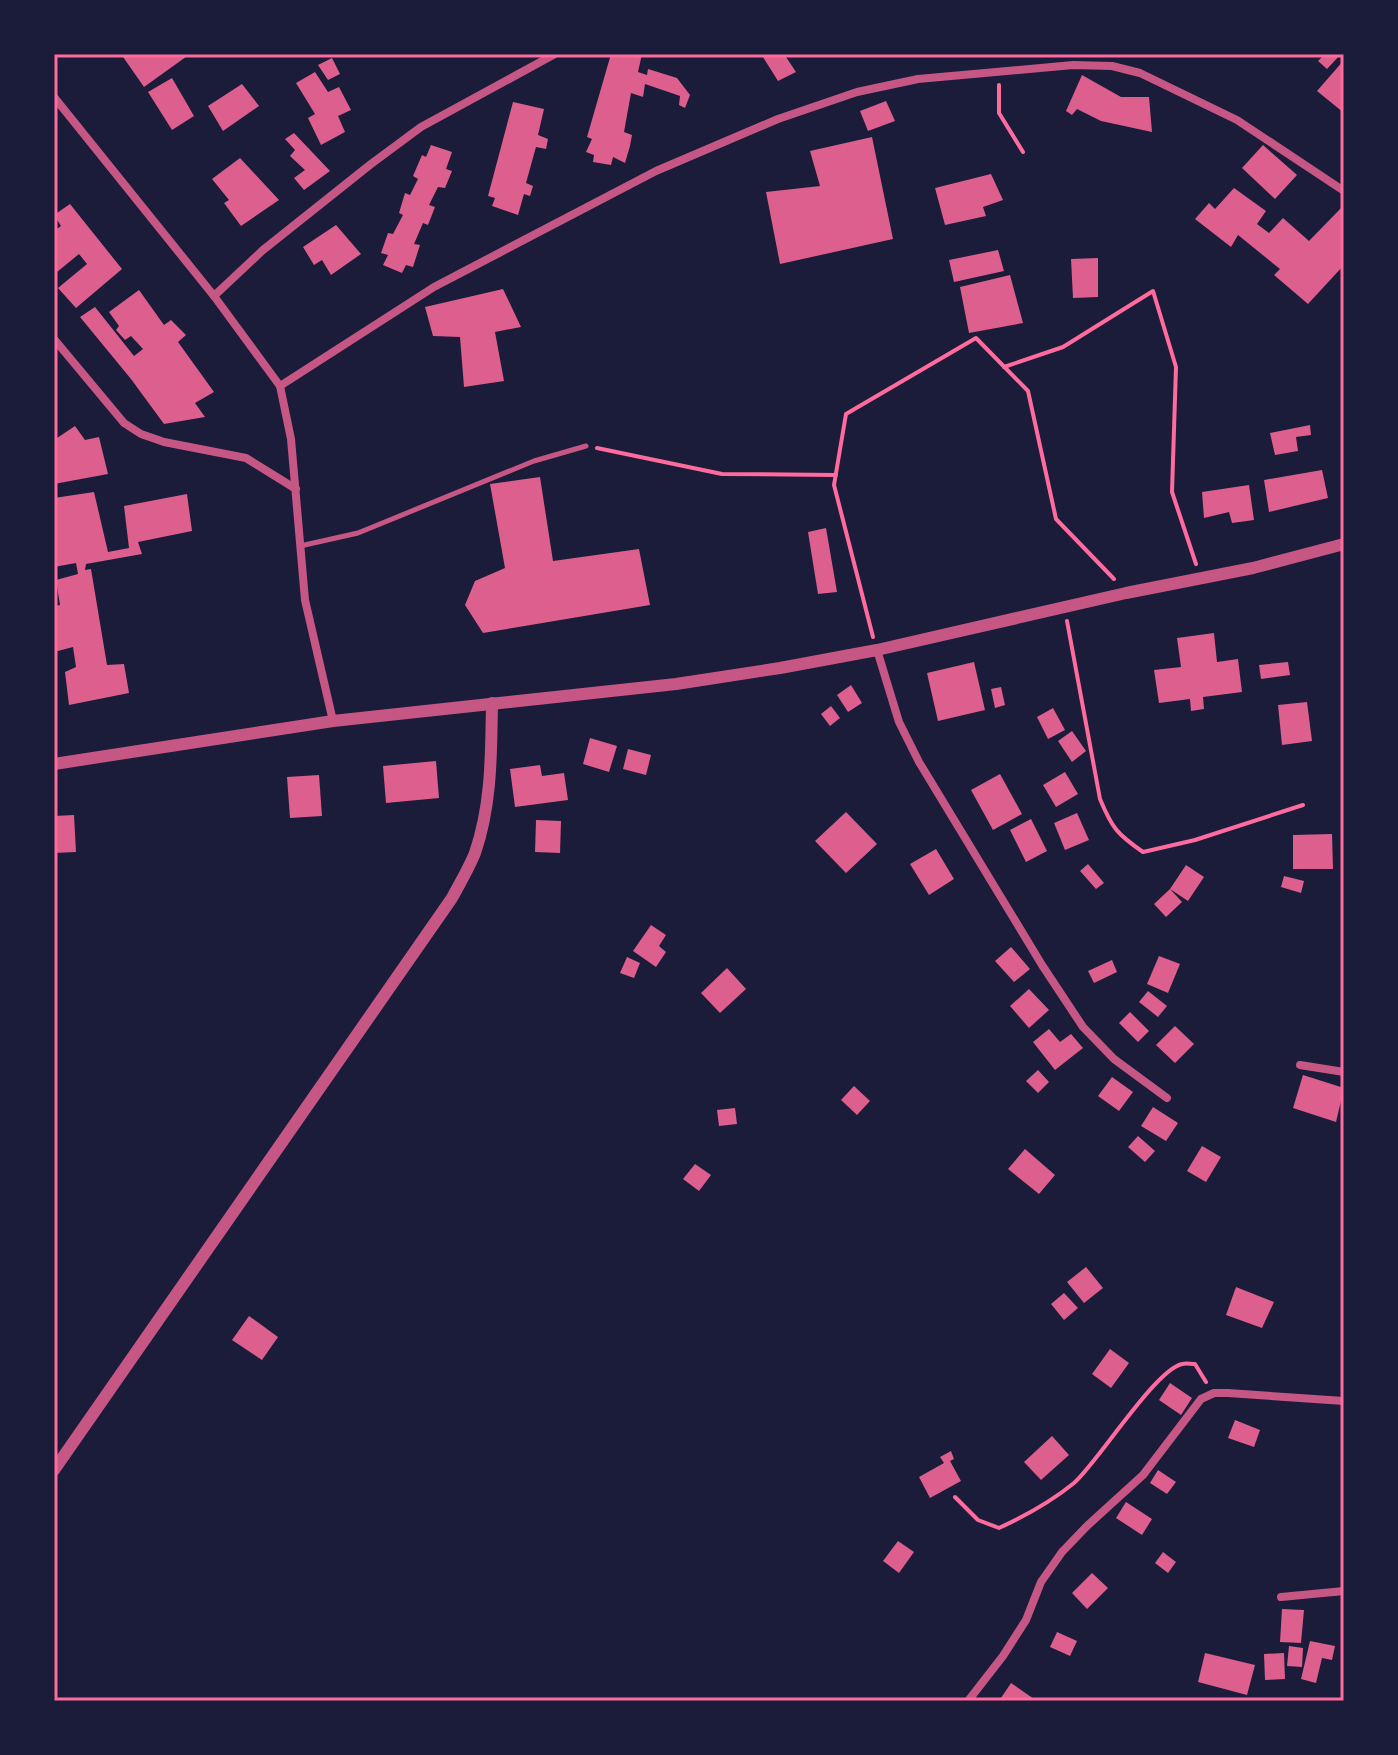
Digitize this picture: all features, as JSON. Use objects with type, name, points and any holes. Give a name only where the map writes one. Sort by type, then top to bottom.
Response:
[{"type":"street","points":[[214,296],[263,250],[421,127],[555,54]]},
{"type":"street","points":[[280,386],[434,287],[548,225],[720,142],[857,92],[918,79],[1073,65],[1112,66],[1140,73],[1237,120],[1344,191]]},
{"type":"street","points":[[54,97],[214,296],[280,386],[291,439],[305,600],[333,721]]},
{"type":"street","points":[[54,339],[124,423],[141,434],[164,442],[246,458],[296,489]]},
{"type":"street","points":[[54,764],[333,721],[676,684],[877,650],[1126,593],[1253,568],[1344,544]]},
{"type":"street","points":[[877,650],[899,722],[919,762],[1042,965],[1083,1027],[1114,1059],[1167,1098]]},
{"type":"street","points":[[54,1470],[452,898],[474,854],[484,815],[491,777],[492,703]]},
{"type":"street","points":[[1300,1065],[1344,1072]]},
{"type":"street","points":[[968,1701],[1026,1620],[1041,1582],[1062,1552],[1143,1475],[1201,1399],[1214,1393],[1344,1401]]},
{"type":"street","points":[[1281,1597],[1344,1591]]},
{"type":"lane","points":[[299,546],[358,533],[521,466],[586,446]]},
{"type":"path","points":[[1000,71],[999,113],[1023,152]]},
{"type":"path","points":[[1004,367],[1063,347],[1153,291],[1176,367],[1172,492],[1196,564]]},
{"type":"path","points":[[877,650],[834,485],[846,414],[976,338],[1028,391],[1056,519],[1126,593]]},
{"type":"path","points":[[586,446],[722,474],[836,475]]},
{"type":"path","points":[[1065,607],[1100,799],[1111,825],[1124,839],[1143,852],[1195,840],[1303,805]]},
{"type":"path","points":[[955,1497],[978,1520],[999,1528],[1021,1518],[1075,1482],[1125,1420],[1166,1374],[1180,1364],[1195,1364],[1214,1393]]},
{"type":"building","points":[[121,54],[190,54],[144,87]]},
{"type":"building","points":[[611,54],[642,54],[638,72],[647,75],[648,69],[677,78],[690,95],[685,108],[679,105],[680,96],[645,84],[643,97],[631,93],[624,132],[632,135],[630,146],[625,163],[613,157],[611,165],[593,162],[594,155],[586,152],[592,139],[587,137]]},
{"type":"building","points":[[761,54],[784,54],[796,72],[778,81]]},
{"type":"building","points":[[1325,54],[1341,54],[1327,69],[1318,61]]},
{"type":"building","points":[[332,58],[340,74],[328,80],[318,65]]},
{"type":"building","points":[[1344,60],[1344,113],[1317,91]]},
{"type":"building","points":[[315,72],[328,92],[339,87],[351,110],[338,116],[345,132],[321,145],[308,118],[315,114],[296,83]]},
{"type":"building","points":[[1082,75],[1121,97],[1149,97],[1152,132],[1101,121],[1077,109],[1072,115],[1066,111]]},
{"type":"building","points":[[172,78],[194,116],[172,130],[148,92]]},
{"type":"building","points":[[242,84],[259,106],[223,131],[208,106]]},
{"type":"building","points":[[886,101],[895,121],[868,131],[860,111]]},
{"type":"building","points":[[513,102],[544,109],[538,135],[548,139],[546,149],[536,147],[526,183],[533,186],[530,196],[524,194],[518,215],[492,206],[495,198],[488,196]]},
{"type":"building","points":[[294,133],[330,171],[304,190],[294,178],[305,170],[290,156],[295,150],[285,139]]},
{"type":"building","points":[[872,137],[893,239],[780,264],[766,192],[820,186],[810,151]]},
{"type":"building","points":[[431,145],[452,152],[446,169],[452,171],[445,188],[438,187],[429,205],[435,207],[428,225],[423,223],[414,244],[420,245],[413,267],[406,265],[402,273],[383,265],[388,255],[381,253],[388,233],[393,234],[403,215],[399,213],[405,193],[410,195],[418,179],[413,176],[422,155],[426,157]]},
{"type":"building","points":[[1263,145],[1297,175],[1275,199],[1242,168]]},
{"type":"building","points":[[240,158],[279,200],[241,226],[224,203],[229,200],[212,179]]},
{"type":"building","points":[[991,174],[1003,200],[983,207],[986,216],[945,225],[935,188]]},
{"type":"building","points":[[1234,188],[1266,211],[1257,224],[1269,233],[1283,218],[1309,241],[1344,205],[1344,265],[1308,304],[1274,275],[1280,269],[1238,235],[1231,247],[1195,219],[1209,203],[1215,209]]},
{"type":"building","points":[[70,204],[122,269],[76,308],[58,288],[87,264],[79,254],[57,272],[54,269],[54,231],[61,226],[54,215]]},
{"type":"building","points":[[336,225],[361,254],[331,275],[322,260],[314,265],[303,247]]},
{"type":"building","points":[[998,250],[1004,271],[954,282],[949,260]]},
{"type":"building","points":[[1098,258],[1098,297],[1073,298],[1071,259]]},
{"type":"building","points":[[1010,275],[1023,323],[969,333],[960,287]]},
{"type":"building","points":[[503,289],[521,327],[495,332],[504,381],[464,387],[460,337],[433,336],[425,307]]},
{"type":"building","points":[[139,290],[164,325],[171,320],[186,335],[178,342],[214,392],[195,403],[205,417],[164,424],[80,317],[95,307],[134,356],[143,349],[131,336],[125,340],[116,330],[119,326],[109,312]]},
{"type":"building","points":[[1310,425],[1311,435],[1296,437],[1298,451],[1275,455],[1270,433]]},
{"type":"building","points":[[75,426],[85,440],[99,437],[108,474],[54,484],[54,440]]},
{"type":"building","points":[[1322,470],[1328,498],[1269,512],[1264,480]]},
{"type":"building","points":[[540,477],[553,561],[639,549],[650,605],[483,633],[465,605],[475,581],[505,568],[490,484]]},
{"type":"building","points":[[1249,485],[1254,520],[1232,523],[1229,512],[1204,518],[1202,492]]},
{"type":"building","points":[[94,492],[108,552],[129,548],[124,506],[187,494],[192,531],[138,542],[142,554],[86,564],[85,570],[91,569],[107,665],[124,664],[129,693],[69,705],[65,672],[76,667],[73,647],[54,652],[54,606],[60,605],[56,580],[78,574],[76,563],[54,567],[54,498]]},
{"type":"building","points":[[826,528],[837,592],[818,594],[808,532]]},
{"type":"building","points":[[1214,633],[1217,662],[1238,659],[1242,692],[1203,697],[1204,709],[1191,711],[1190,699],[1159,703],[1154,670],[1181,667],[1177,638]]},
{"type":"building","points":[[974,662],[985,710],[938,721],[927,673]]},
{"type":"building","points":[[1288,662],[1290,675],[1261,679],[1259,665]]},
{"type":"building","points":[[851,685],[862,703],[848,712],[837,695]]},
{"type":"building","points":[[1001,687],[1005,705],[995,708],[991,689]]},
{"type":"building","points":[[1307,702],[1312,741],[1282,745],[1278,705]]},
{"type":"building","points":[[831,706],[840,718],[830,726],[821,714]]},
{"type":"building","points":[[1053,708],[1065,730],[1048,739],[1037,717]]},
{"type":"building","points":[[1072,731],[1086,751],[1072,762],[1058,741]]},
{"type":"building","points":[[590,738],[617,746],[609,772],[583,764]]},
{"type":"building","points":[[628,749],[651,755],[646,775],[623,769]]},
{"type":"building","points":[[436,761],[439,798],[386,803],[383,766]]},
{"type":"building","points":[[540,765],[542,776],[564,773],[568,800],[515,807],[510,769]]},
{"type":"building","points":[[1065,772],[1078,794],[1056,807],[1043,785]]},
{"type":"building","points":[[1000,774],[1022,814],[993,830],[971,790]]},
{"type":"building","points":[[319,775],[322,816],[290,818],[287,777]]},
{"type":"building","points":[[846,812],[877,844],[846,873],[815,841]]},
{"type":"building","points":[[1077,813],[1089,840],[1065,850],[1054,823]]},
{"type":"building","points":[[74,815],[76,852],[54,853],[54,816]]},
{"type":"building","points":[[1031,819],[1047,851],[1026,862],[1010,830]]},
{"type":"building","points":[[536,820],[561,821],[560,853],[535,852]]},
{"type":"building","points":[[1332,834],[1333,869],[1293,869],[1293,835]]},
{"type":"building","points":[[936,849],[954,879],[929,895],[910,864]]},
{"type":"building","points":[[1088,864],[1104,883],[1096,889],[1080,871]]},
{"type":"building","points":[[1186,865],[1204,877],[1188,901],[1170,889]]},
{"type":"building","points":[[1284,876],[1304,881],[1301,893],[1281,887]]},
{"type":"building","points":[[1170,889],[1182,902],[1166,917],[1154,904]]},
{"type":"building","points":[[651,925],[666,935],[659,946],[666,952],[656,967],[633,951]]},
{"type":"building","points":[[1011,947],[1030,969],[1014,982],[995,961]]},
{"type":"building","points":[[1159,956],[1180,964],[1168,993],[1147,984]]},
{"type":"building","points":[[627,957],[640,963],[634,978],[620,973]]},
{"type":"building","points":[[1112,960],[1117,972],[1094,983],[1088,971]]},
{"type":"building","points":[[727,968],[746,989],[720,1013],[701,993]]},
{"type":"building","points":[[1029,989],[1049,1010],[1029,1028],[1010,1006]]},
{"type":"building","points":[[1148,991],[1167,1006],[1158,1017],[1139,1002]]},
{"type":"building","points":[[1130,1012],[1149,1031],[1138,1042],[1119,1023]]},
{"type":"building","points":[[1175,1026],[1194,1044],[1175,1063],[1156,1045]]},
{"type":"building","points":[[1049,1029],[1060,1042],[1071,1034],[1083,1048],[1055,1070],[1033,1042]]},
{"type":"building","points":[[1038,1070],[1049,1082],[1038,1093],[1026,1081]]},
{"type":"building","points":[[1303,1075],[1344,1088],[1336,1122],[1293,1108]]},
{"type":"building","points":[[1112,1077],[1133,1092],[1119,1111],[1098,1096]]},
{"type":"building","points":[[854,1086],[870,1101],[857,1115],[841,1100]]},
{"type":"building","points":[[1153,1107],[1178,1123],[1166,1141],[1141,1126]]},
{"type":"building","points":[[735,1108],[737,1124],[719,1126],[717,1110]]},
{"type":"building","points":[[1138,1136],[1155,1151],[1145,1162],[1128,1147]]},
{"type":"building","points":[[1202,1146],[1221,1157],[1206,1182],[1187,1171]]},
{"type":"building","points":[[1025,1149],[1055,1175],[1039,1194],[1008,1169]]},
{"type":"building","points":[[695,1164],[711,1175],[699,1191],[683,1179]]},
{"type":"building","points":[[1086,1267],[1103,1288],[1084,1303],[1067,1282]]},
{"type":"building","points":[[1236,1287],[1274,1302],[1262,1328],[1226,1315]]},
{"type":"building","points":[[1064,1293],[1078,1308],[1064,1320],[1051,1304]]},
{"type":"building","points":[[249,1316],[278,1337],[262,1360],[232,1340]]},
{"type":"building","points":[[1110,1349],[1129,1363],[1111,1388],[1092,1374]]},
{"type":"building","points":[[1170,1383],[1192,1398],[1181,1415],[1159,1400]]},
{"type":"building","points":[[1235,1420],[1260,1430],[1254,1447],[1228,1438]]},
{"type":"building","points":[[1052,1436],[1069,1455],[1041,1480],[1024,1462]]},
{"type":"building","points":[[951,1451],[954,1459],[950,1461],[961,1481],[930,1498],[919,1477],[944,1463],[940,1457]]},
{"type":"building","points":[[1158,1470],[1176,1482],[1167,1494],[1150,1483]]},
{"type":"building","points":[[1126,1502],[1152,1519],[1142,1535],[1116,1518]]},
{"type":"building","points":[[898,1541],[914,1552],[899,1573],[883,1561]]},
{"type":"building","points":[[1163,1552],[1176,1562],[1168,1573],[1155,1563]]},
{"type":"building","points":[[1092,1573],[1108,1588],[1087,1609],[1072,1593]]},
{"type":"building","points":[[1282,1609],[1304,1610],[1301,1643],[1280,1642]]},
{"type":"building","points":[[1057,1632],[1077,1641],[1070,1656],[1050,1647]]},
{"type":"building","points":[[1310,1641],[1335,1646],[1332,1660],[1322,1658],[1316,1683],[1301,1679]]},
{"type":"building","points":[[1289,1646],[1303,1648],[1302,1667],[1287,1666]]},
{"type":"building","points":[[1205,1653],[1255,1665],[1247,1695],[1198,1682]]},
{"type":"building","points":[[1284,1653],[1285,1679],[1265,1680],[1264,1654]]},
{"type":"building","points":[[1011,1683],[1037,1701],[999,1701]]}]
